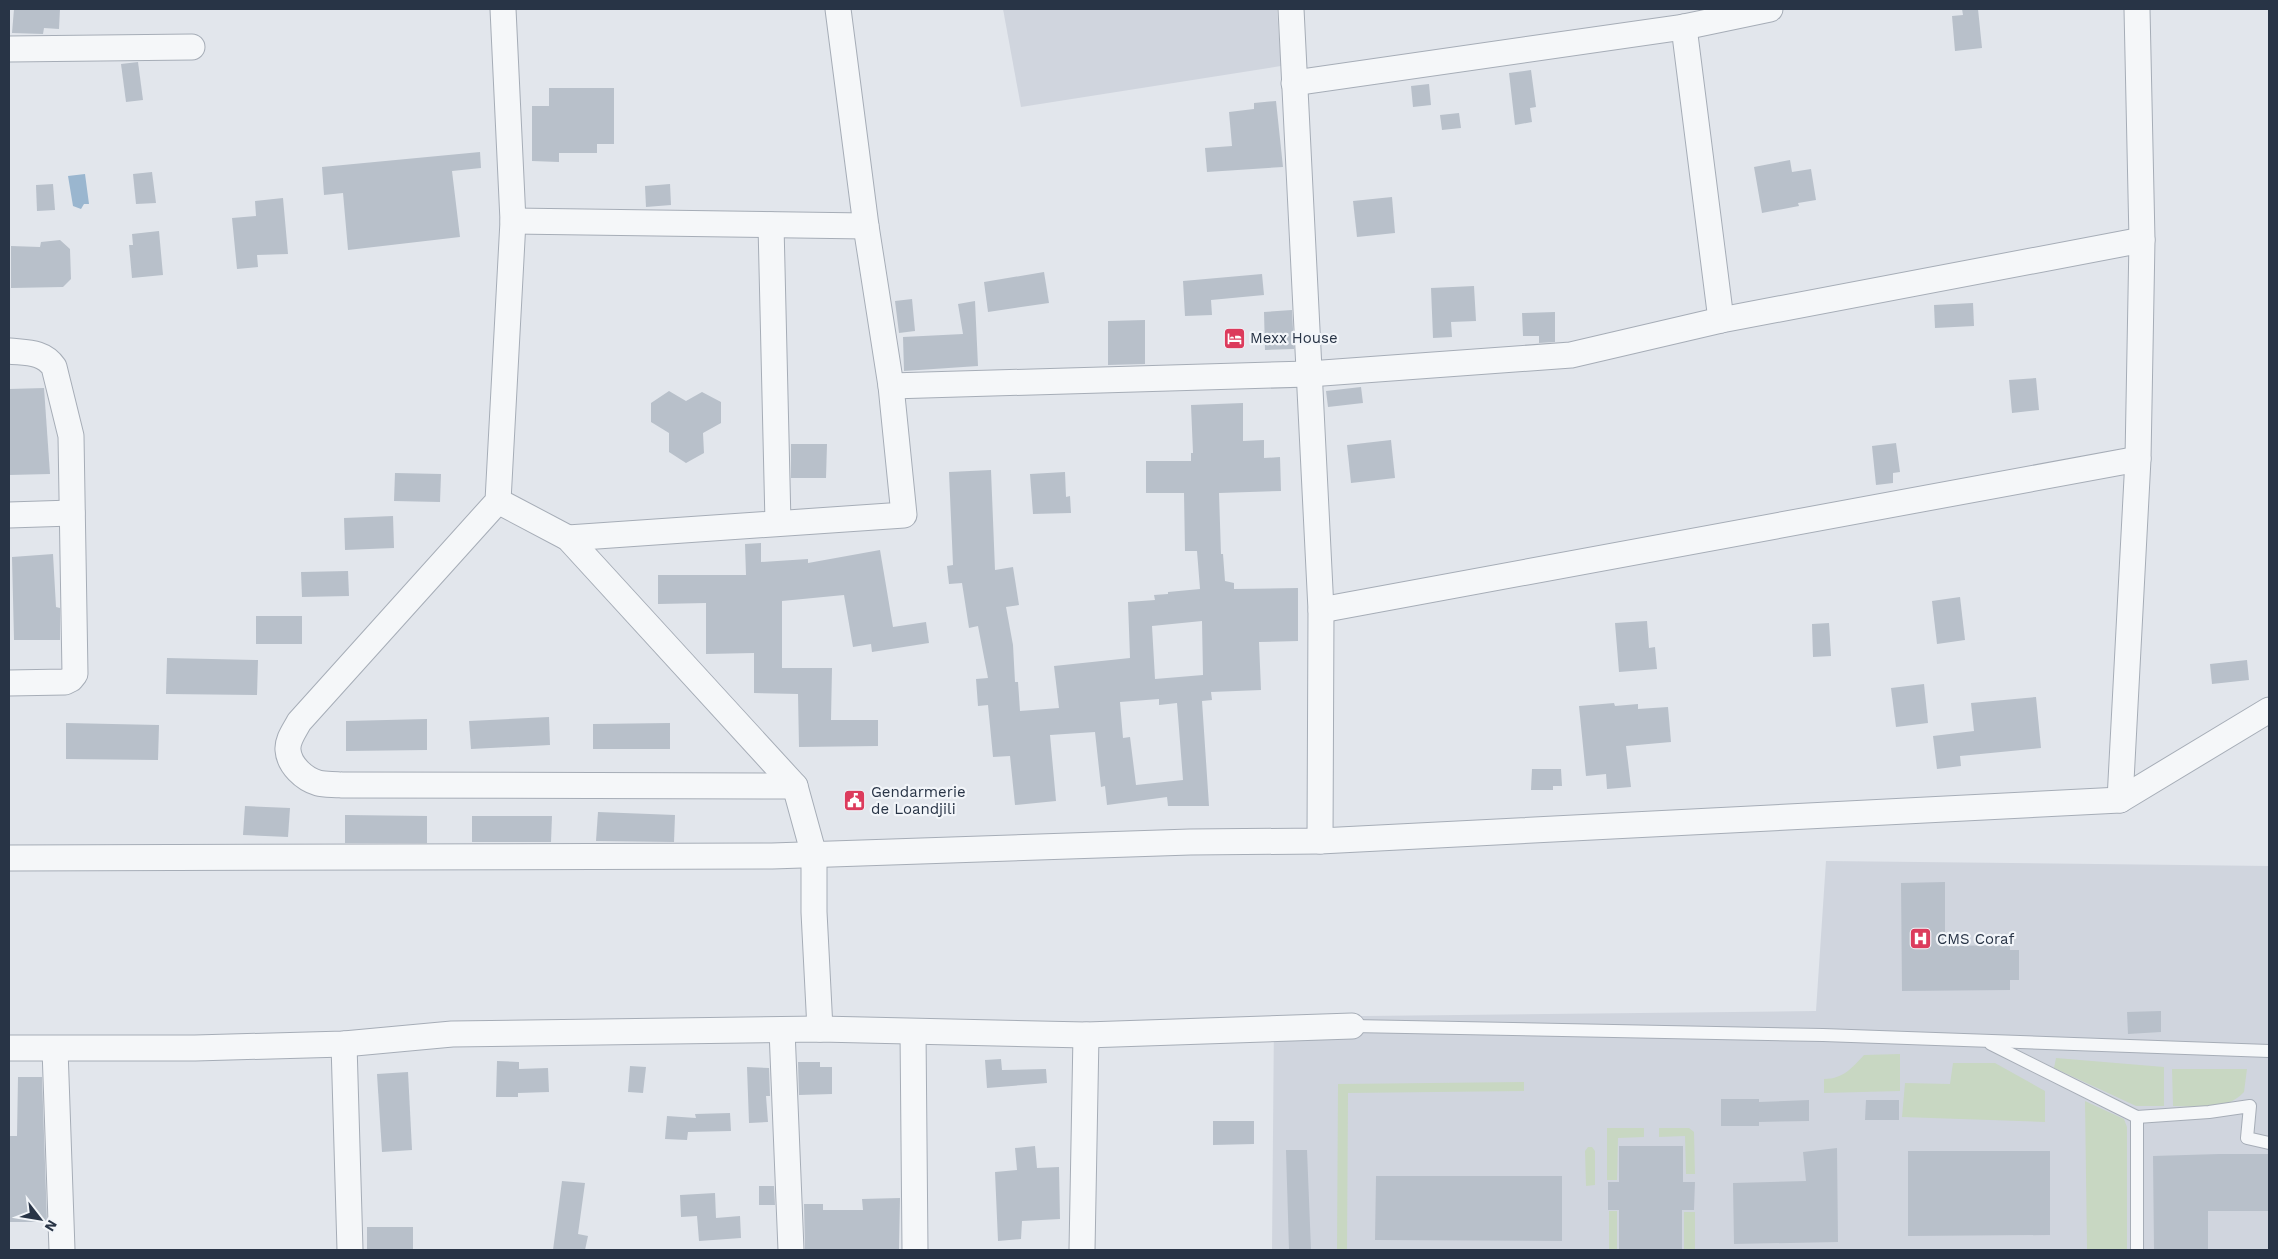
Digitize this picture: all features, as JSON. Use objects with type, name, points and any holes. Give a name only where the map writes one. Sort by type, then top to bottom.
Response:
[{"type":"street","points":[[503,9],[513,221],[498,501],[300,722],[290,738],[287,750],[292,763],[302,775],[318,783],[341,785],[795,786]]},
{"type":"street","points":[[568,538],[778,522],[904,515],[891,386],[866,226],[838,9]]},
{"type":"street","points":[[1291,9],[1321,610],[1320,841]]},
{"type":"street","points":[[1294,83],[1684,27],[1770,9]]},
{"type":"street","points":[[2120,800],[2138,460],[2142,240],[2136,9]]},
{"type":"street","points":[[1684,27],[1721,320]]},
{"type":"street","points":[[9,49],[192,47]]},
{"type":"street","points":[[513,221],[866,226]]},
{"type":"street","points":[[771,224],[778,522]]},
{"type":"street","points":[[891,386],[1309,374],[1571,355],[1721,320],[2142,240]]},
{"type":"street","points":[[9,351],[38,354],[50,360],[54,366],[71,436],[75,674],[65,682],[9,683]]},
{"type":"street","points":[[1321,610],[2138,460]]},
{"type":"street","points":[[498,501],[568,538],[795,786],[814,855],[814,912],[820,1029]]},
{"type":"street","points":[[9,515],[72,513]]},
{"type":"street","points":[[9,858],[814,855],[1180,842],[1320,841],[2120,800],[2269,710]]},
{"type":"street","points":[[9,1048],[195,1048],[344,1044],[452,1034],[820,1029],[1086,1035],[1352,1026]]},
{"type":"street","points":[[782,1030],[791,1250]]},
{"type":"street","points":[[913,1032],[915,1250]]},
{"type":"street","points":[[1082,1250],[1086,1035]]},
{"type":"street","points":[[344,1044],[350,1250]]},
{"type":"street","points":[[55,1049],[62,1250]]},
{"type":"lane","points":[[1352,1026],[1813,1035],[2269,1051]]},
{"type":"lane","points":[[1986,1042],[2137,1117],[2209,1112],[2250,1106],[2247,1138],[2269,1143]]},
{"type":"lane","points":[[2137,1117],[2137,1250]]},
{"type":"shaded area","points":[[1003,9],[1277,9],[1281,66],[1021,107]]},
{"type":"shaded area","points":[[1826,861],[2269,866],[2269,1250],[1272,1250],[1274,1017],[1816,1011]]},
{"type":"green space","points":[[1900,1054],[1900,1091],[1824,1093],[1824,1079],[1831,1079],[1842,1075],[1864,1055]]},
{"type":"green space","points":[[2056,1058],[2164,1067],[2164,1106],[2136,1106],[2054,1068]]},
{"type":"green space","points":[[1953,1063],[1995,1063],[2045,1091],[2045,1122],[1902,1117],[1905,1083],[1950,1084]]},
{"type":"green space","points":[[2172,1069],[2247,1069],[2244,1092],[2229,1103],[2220,1105],[2201,1107],[2173,1106]]},
{"type":"green space","points":[[1524,1082],[1524,1091],[1348,1093],[1347,1250],[1337,1250],[1338,1084]]},
{"type":"green space","points":[[2085,1101],[2124,1119],[2127,1127],[2127,1250],[2087,1250]]},
{"type":"green space","points":[[1607,1128],[1644,1128],[1644,1137],[1618,1138],[1617,1180],[1607,1180]]},
{"type":"green space","points":[[1659,1128],[1689,1128],[1694,1132],[1695,1174],[1686,1174],[1685,1136],[1659,1137]]},
{"type":"green space","points":[[1588,1147],[1592,1147],[1595,1151],[1595,1185],[1586,1186],[1585,1151]]},
{"type":"green space","points":[[1609,1211],[1617,1211],[1617,1250],[1609,1250]]},
{"type":"green space","points":[[1684,1212],[1695,1212],[1695,1250],[1684,1250]]},
{"type":"water","points":[[85,174],[89,204],[84,204],[81,209],[73,206],[68,176]]},
{"type":"building","points":[[14,9],[60,9],[59,29],[44,28],[43,34],[12,33]]},
{"type":"building","points":[[1962,9],[1978,9],[1982,48],[1955,51],[1952,16],[1963,15]]},
{"type":"building","points":[[138,62],[143,100],[126,102],[121,64]]},
{"type":"building","points":[[1531,70],[1536,107],[1530,108],[1532,122],[1515,125],[1509,73]]},
{"type":"building","points":[[1429,84],[1431,105],[1413,107],[1411,86]]},
{"type":"building","points":[[549,88],[614,88],[614,144],[597,144],[597,153],[559,153],[559,162],[532,161],[532,106],[549,106]]},
{"type":"building","points":[[1276,101],[1283,167],[1207,172],[1205,148],[1232,146],[1229,112],[1254,109],[1254,103]]},
{"type":"building","points":[[1459,113],[1461,128],[1442,130],[1440,115]]},
{"type":"building","points":[[480,152],[481,168],[452,171],[460,237],[348,250],[343,193],[324,195],[322,167]]},
{"type":"building","points":[[1790,160],[1792,172],[1811,169],[1816,200],[1798,203],[1799,206],[1762,213],[1754,167]]},
{"type":"building","points":[[152,172],[156,203],[136,204],[133,174]]},
{"type":"building","points":[[53,184],[55,210],[37,211],[36,185]]},
{"type":"building","points":[[670,184],[671,205],[646,207],[645,186]]},
{"type":"building","points":[[1392,197],[1395,233],[1357,237],[1353,201]]},
{"type":"building","points":[[283,198],[288,254],[257,255],[258,267],[237,269],[232,218],[256,216],[255,201]]},
{"type":"building","points":[[159,231],[163,275],[132,278],[129,245],[133,245],[132,234]]},
{"type":"building","points":[[60,240],[70,249],[71,279],[63,287],[11,288],[11,246],[40,247],[41,242]]},
{"type":"building","points":[[1044,272],[1049,303],[988,312],[984,282]]},
{"type":"building","points":[[1262,274],[1264,295],[1211,300],[1212,315],[1185,316],[1183,281]]},
{"type":"building","points":[[1474,286],[1476,321],[1451,322],[1452,337],[1433,338],[1431,288]]},
{"type":"building","points":[[912,299],[915,331],[899,333],[895,301]]},
{"type":"building","points":[[975,301],[978,366],[904,371],[903,337],[963,334],[958,304]]},
{"type":"building","points":[[1973,303],[1974,326],[1935,328],[1934,305]]},
{"type":"building","points":[[1292,310],[1294,349],[1265,350],[1264,312]]},
{"type":"building","points":[[1555,312],[1555,342],[1539,343],[1539,336],[1523,336],[1522,313]]},
{"type":"building","points":[[1145,320],[1145,364],[1108,365],[1108,321]]},
{"type":"building","points":[[2036,378],[2039,410],[2012,413],[2009,380]]},
{"type":"building","points":[[1361,387],[1363,403],[1328,407],[1326,391]]},
{"type":"building","points":[[44,388],[50,474],[9,475],[9,389]]},
{"type":"building","points":[[669,391],[686,401],[702,392],[721,402],[721,423],[703,433],[704,453],[686,463],[669,452],[669,433],[651,422],[651,403]]},
{"type":"building","points":[[1243,403],[1243,441],[1264,440],[1264,458],[1280,457],[1281,491],[1219,493],[1221,554],[1223,554],[1225,581],[1234,583],[1234,589],[1298,588],[1298,641],[1259,642],[1261,690],[1211,692],[1212,700],[1202,701],[1209,806],[1168,806],[1167,797],[1107,805],[1105,786],[1101,787],[1095,732],[1050,735],[1056,801],[1015,805],[1010,756],[993,757],[988,705],[978,706],[976,679],[988,678],[978,626],[969,628],[962,583],[949,584],[947,566],[953,565],[949,472],[991,470],[995,570],[1013,567],[1019,605],[1006,607],[1013,645],[1015,682],[1018,682],[1020,711],[1059,708],[1054,666],[1130,658],[1128,602],[1155,600],[1154,595],[1200,589],[1197,551],[1185,551],[1184,493],[1146,493],[1146,461],[1191,461],[1191,453],[1193,453],[1191,405]],"holes":[[[1202,621],[1203,675],[1155,679],[1152,626]],[[1159,699],[1159,705],[1177,703],[1183,780],[1136,785],[1130,737],[1123,738],[1120,702]]]},
{"type":"building","points":[[1391,440],[1395,478],[1351,483],[1347,445]]},
{"type":"building","points":[[1896,443],[1900,472],[1893,473],[1893,483],[1876,485],[1872,446]]},
{"type":"building","points":[[791,444],[827,444],[826,478],[791,478]]},
{"type":"building","points":[[1065,472],[1066,497],[1070,496],[1071,513],[1033,514],[1030,474]]},
{"type":"building","points":[[395,473],[441,474],[440,502],[394,501]]},
{"type":"building","points":[[393,516],[394,548],[345,550],[344,518]]},
{"type":"building","points":[[761,543],[761,562],[808,559],[808,563],[880,550],[893,627],[926,622],[929,643],[872,652],[871,644],[853,647],[844,595],[782,601],[782,668],[832,668],[831,720],[878,720],[878,746],[799,747],[798,694],[754,693],[754,653],[706,654],[706,603],[658,604],[658,575],[746,575],[745,544]]},
{"type":"building","points":[[53,554],[56,607],[60,608],[60,640],[14,640],[12,557]]},
{"type":"building","points":[[348,571],[349,596],[302,597],[301,572]]},
{"type":"building","points":[[1960,597],[1965,640],[1937,644],[1932,601]]},
{"type":"building","points":[[256,616],[302,616],[302,644],[256,644]]},
{"type":"building","points":[[1647,621],[1649,648],[1655,647],[1657,669],[1619,672],[1615,623]]},
{"type":"building","points":[[1829,623],[1831,656],[1813,657],[1812,624]]},
{"type":"building","points":[[167,658],[258,660],[257,695],[166,694]]},
{"type":"building","points":[[2247,660],[2249,680],[2212,684],[2210,664]]},
{"type":"building","points":[[1924,684],[1928,723],[1896,727],[1891,688]]},
{"type":"building","points":[[2036,697],[2041,748],[1960,756],[1961,766],[1937,769],[1933,736],[1974,731],[1971,703]]},
{"type":"building","points":[[1614,703],[1615,706],[1638,704],[1638,709],[1668,707],[1671,742],[1626,746],[1631,787],[1607,789],[1606,774],[1586,776],[1579,706]]},
{"type":"building","points":[[549,717],[550,745],[471,749],[469,721]]},
{"type":"building","points":[[427,719],[427,750],[346,751],[346,721]]},
{"type":"building","points":[[66,723],[159,725],[158,760],[66,759]]},
{"type":"building","points":[[670,723],[670,749],[593,749],[593,724]]},
{"type":"building","points":[[1532,769],[1561,769],[1562,786],[1553,786],[1553,790],[1531,790]]},
{"type":"building","points":[[245,806],[290,808],[288,837],[243,835]]},
{"type":"building","points":[[598,812],[675,815],[674,842],[596,841]]},
{"type":"building","points":[[345,815],[427,816],[427,843],[345,843]]},
{"type":"building","points":[[472,816],[552,816],[551,842],[472,842]]},
{"type":"building","name":"CMS Coraf","points":[[1945,882],[1945,946],[2010,945],[2010,950],[2019,950],[2019,980],[2010,980],[2010,990],[1902,991],[1901,883]]},
{"type":"building","points":[[2161,1011],[2161,1032],[2128,1034],[2127,1012]]},
{"type":"building","points":[[1001,1059],[1002,1070],[1046,1069],[1047,1083],[987,1088],[985,1060]]},
{"type":"building","points":[[497,1061],[519,1062],[519,1069],[548,1068],[549,1092],[518,1093],[518,1097],[496,1097]]},
{"type":"building","points":[[798,1062],[820,1062],[820,1067],[832,1067],[832,1094],[799,1095]]},
{"type":"building","points":[[630,1066],[646,1067],[643,1093],[628,1092]]},
{"type":"building","points":[[747,1067],[769,1068],[770,1096],[766,1096],[768,1122],[749,1123]]},
{"type":"building","points":[[408,1072],[412,1150],[382,1152],[377,1074]]},
{"type":"building","points":[[18,1077],[42,1077],[47,1222],[9,1222],[9,1136],[17,1136]]},
{"type":"building","points":[[1721,1099],[1759,1099],[1759,1102],[1809,1100],[1809,1121],[1759,1122],[1759,1126],[1721,1126]]},
{"type":"building","points":[[1866,1100],[1899,1100],[1899,1120],[1865,1120]]},
{"type":"building","points":[[730,1113],[731,1131],[688,1132],[687,1140],[665,1139],[667,1116],[696,1118],[695,1114]]},
{"type":"building","points":[[1213,1121],[1254,1121],[1254,1144],[1213,1145]]},
{"type":"building","points":[[1035,1146],[1037,1168],[1059,1167],[1060,1219],[1022,1221],[1021,1239],[998,1241],[995,1172],[1017,1170],[1015,1148]]},
{"type":"building","points":[[1619,1146],[1683,1146],[1683,1182],[1695,1182],[1694,1210],[1682,1210],[1682,1250],[1619,1250],[1619,1210],[1608,1210],[1608,1182],[1619,1182]]},
{"type":"building","points":[[1837,1148],[1838,1242],[1734,1244],[1733,1183],[1806,1181],[1803,1152]]},
{"type":"building","points":[[1286,1150],[1307,1150],[1311,1250],[1289,1250]]},
{"type":"building","points":[[1908,1151],[2050,1151],[2050,1235],[1908,1236]]},
{"type":"building","points":[[2269,1154],[2269,1211],[2208,1211],[2208,1250],[2154,1250],[2153,1156]]},
{"type":"building","points":[[1376,1176],[1562,1176],[1562,1241],[1375,1240]]},
{"type":"building","points":[[562,1181],[585,1183],[578,1234],[588,1236],[585,1250],[553,1250]]},
{"type":"building","points":[[759,1186],[774,1186],[775,1205],[759,1205]]},
{"type":"building","points":[[715,1193],[716,1218],[740,1216],[741,1238],[699,1241],[697,1216],[681,1217],[680,1195]]},
{"type":"building","points":[[900,1198],[899,1249],[805,1250],[804,1204],[823,1204],[823,1210],[863,1210],[862,1199]]},
{"type":"building","points":[[367,1227],[413,1227],[413,1250],[367,1250]]},
{"type":"place","name":"Mexx House","points":[[1234,338]]},
{"type":"place","name":"Gendarmerie de Loandjili","points":[[855,801]]},
{"type":"place","name":"CMS Coraf","points":[[1921,939]]}]
